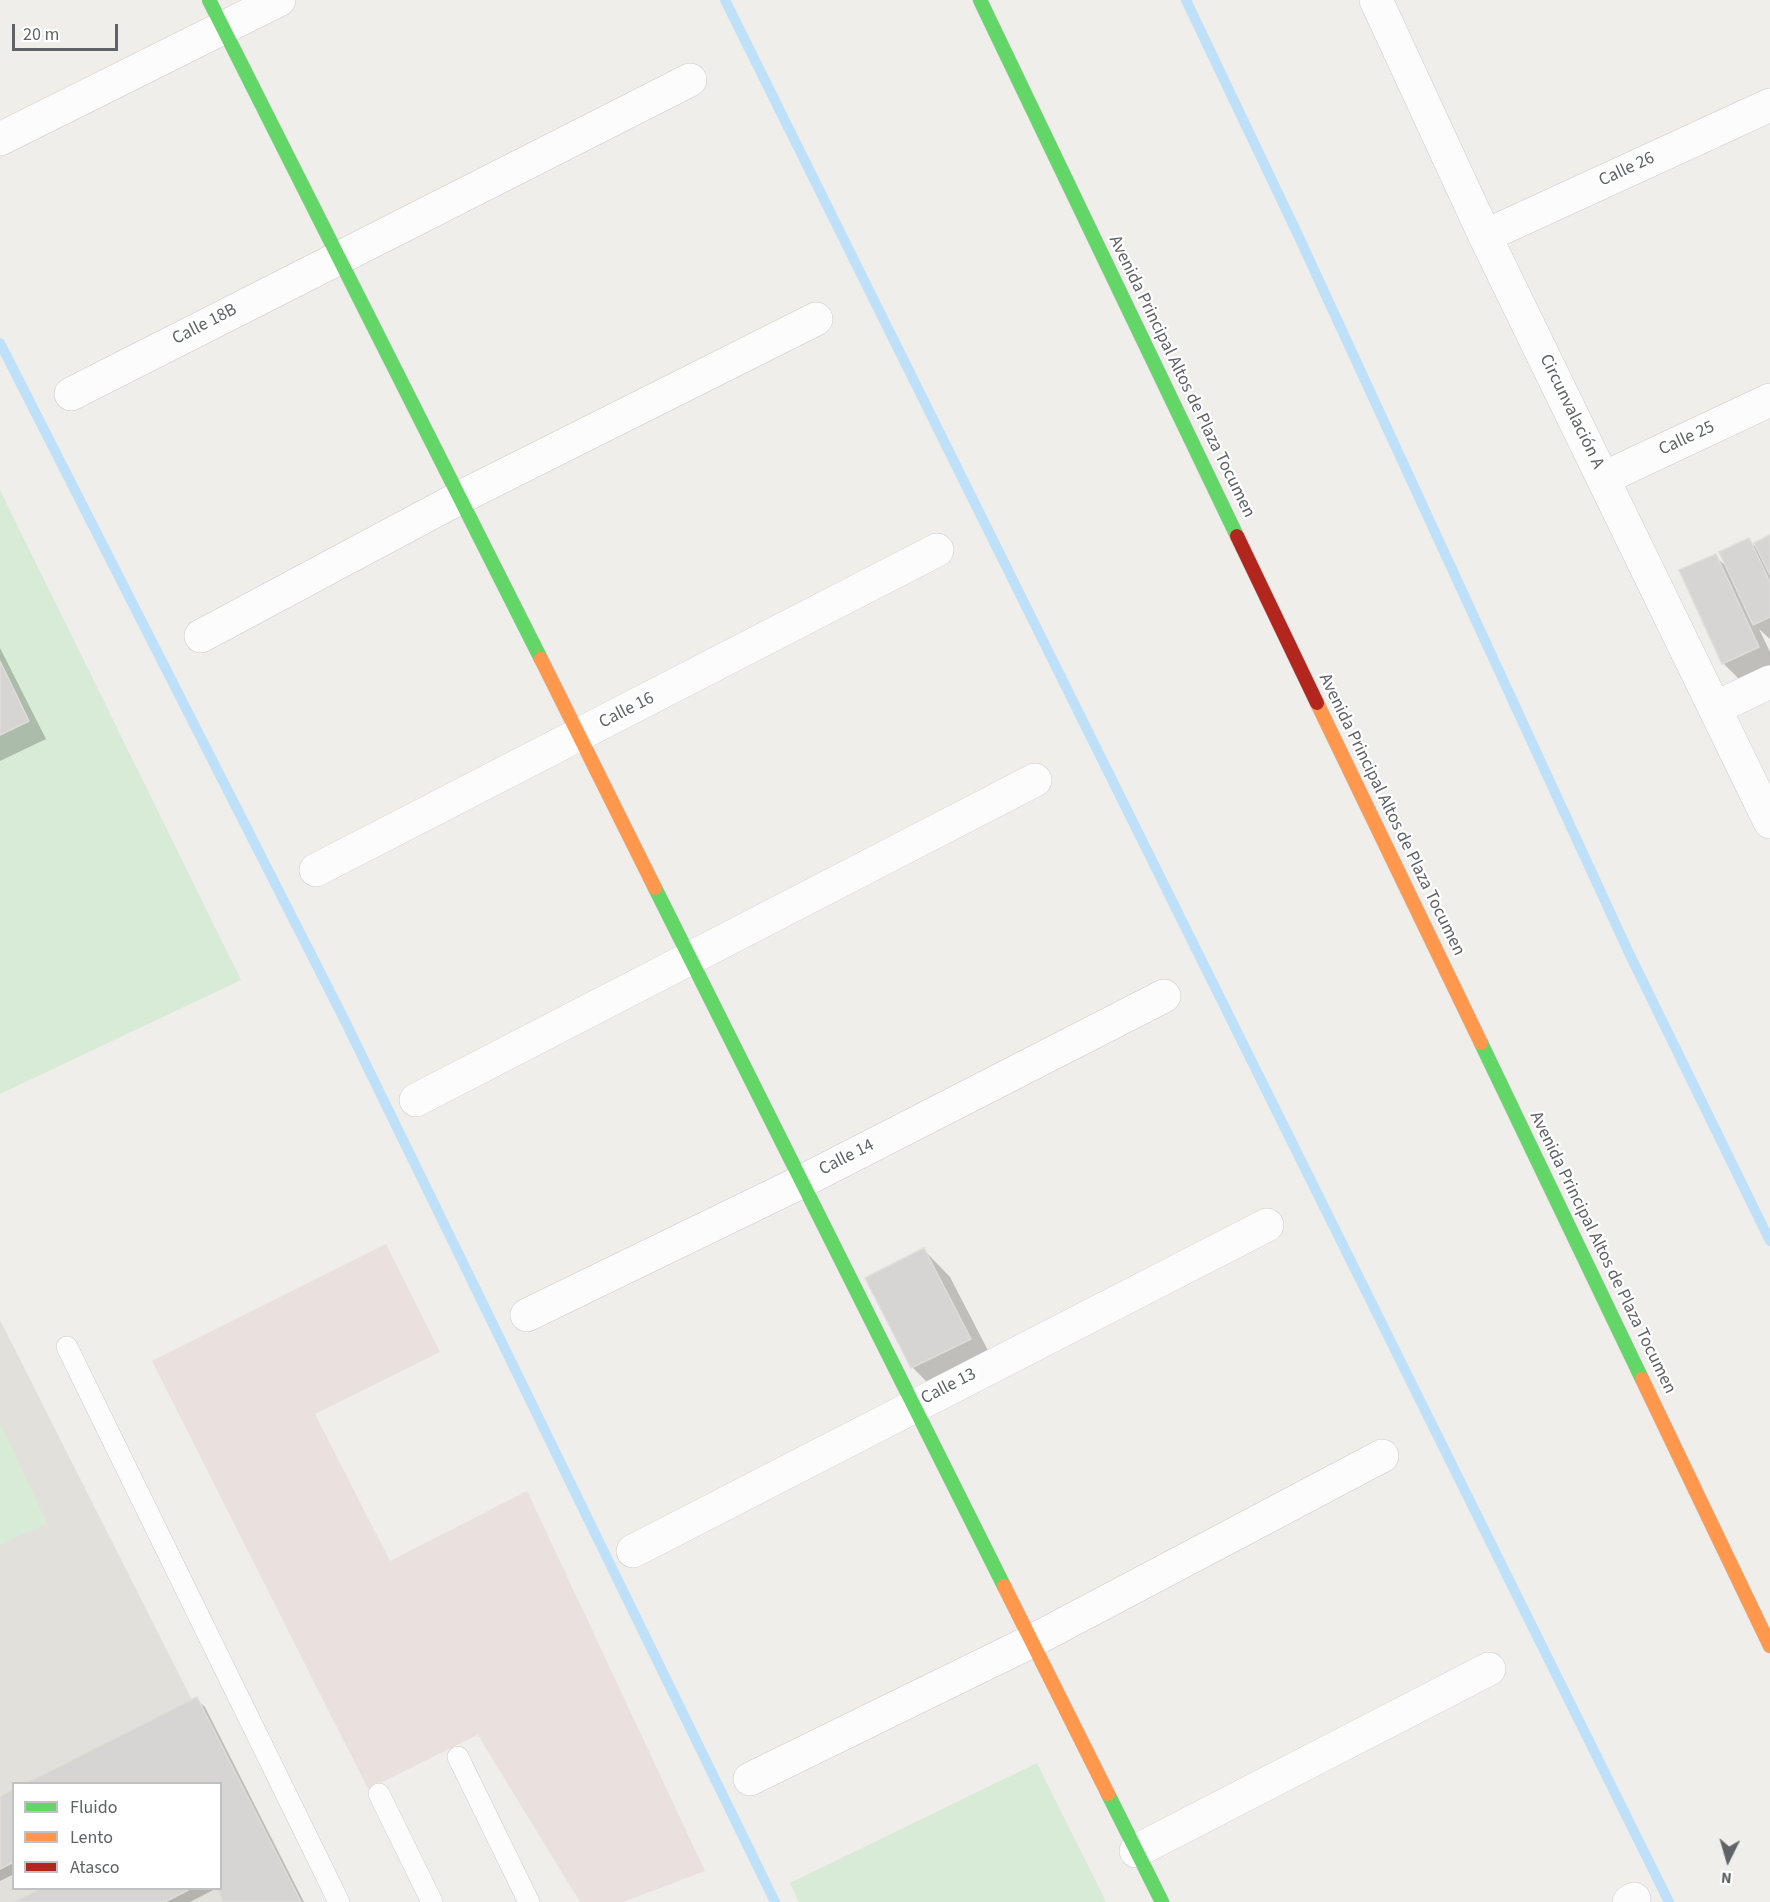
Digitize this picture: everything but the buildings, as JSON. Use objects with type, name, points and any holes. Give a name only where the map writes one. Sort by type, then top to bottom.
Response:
[{"type":"street","points":[[0,140],[216,14],[279,0]]},
{"type":"street","name":"Avenida Principal Altos de Plaza Tocumen","points":[[980,0],[1770,1646]]},
{"type":"street","name":"Circunvalación A","points":[[1376,0],[1485,236],[1770,822]]},
{"type":"street","points":[[216,14],[580,735],[1162,1902]]},
{"type":"street","name":"Calle 18B","points":[[71,394],[690,80]]},
{"type":"street","name":"Calle 26","points":[[1485,236],[1770,105]]},
{"type":"street","points":[[201,636],[461,498],[816,319]]},
{"type":"street","name":"Calle 25","points":[[1604,478],[1770,400]]},
{"type":"street","name":"Calle 16","points":[[316,870],[937,550]]},
{"type":"street","points":[[1715,708],[1770,682]]},
{"type":"street","points":[[416,1100],[1035,780]]},
{"type":"street","name":"Calle 14","points":[[527,1315],[801,1182],[1164,996]]},
{"type":"street","name":"Calle 13","points":[[633,1551],[914,1404],[1267,1225]]},
{"type":"street","points":[[750,1779],[1032,1641],[1382,1456]]},
{"type":"street","points":[[1137,1851],[1490,1669]]},
{"type":"lane","points":[[67,1347],[339,1902]]},
{"type":"lane","points":[[458,1757],[530,1902]]},
{"type":"lane","points":[[380,1794],[432,1902]]},
{"type":"shaded area","points":[[386,1244],[440,1352],[315,1414],[390,1561],[527,1491],[705,1871],[623,1902],[580,1902],[476,1732],[477,1735],[368,1789],[152,1361]]},
{"type":"shaded area","points":[[0,1320],[294,1902],[0,1902]]},
{"type":"green space","points":[[0,490],[241,980],[0,1094]]},
{"type":"green space","points":[[0,1423],[47,1523],[0,1545]]},
{"type":"green space","points":[[1037,1763],[1106,1902],[799,1902],[790,1883]]},
{"type":"waterway","points":[[725,0],[1669,1902]]},
{"type":"waterway","points":[[1186,0],[1298,235],[1629,953],[1770,1241]]},
{"type":"waterway","points":[[0,343],[343,1017],[775,1902]]},
{"type":"traffic: fast","points":[[209,0],[541,659]]},
{"type":"traffic: fast","points":[[980,0],[1237,536]]},
{"type":"traffic: fast","points":[[655,888],[1004,1586]]},
{"type":"traffic: fast","points":[[1481,1043],[1642,1379]]},
{"type":"traffic: fast","points":[[1108,1794],[1162,1902]]},
{"type":"traffic: slow","points":[[541,659],[655,888]]},
{"type":"traffic: slow","points":[[1317,703],[1481,1043]]},
{"type":"traffic: slow","points":[[1642,1379],[1770,1646]]},
{"type":"traffic: slow","points":[[1004,1586],[1108,1794]]},
{"type":"traffic: jam","points":[[1237,536],[1317,703]]}]
